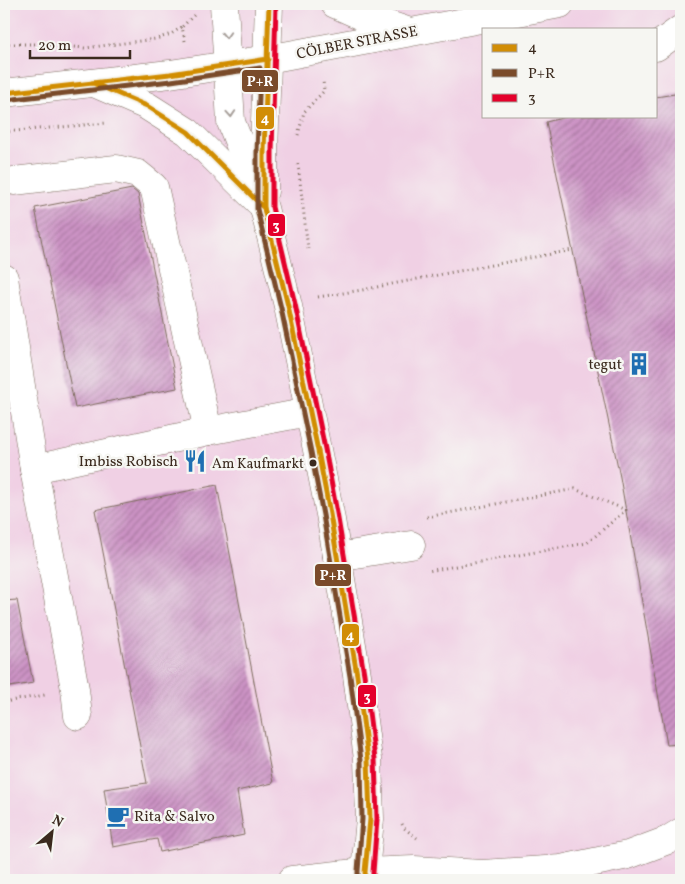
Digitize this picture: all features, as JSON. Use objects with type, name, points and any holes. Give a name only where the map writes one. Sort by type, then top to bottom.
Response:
[{"type":"street","points":[[224,4],[231,122],[264,208],[288,306],[338,557],[368,759],[370,819],[365,876]]},
{"type":"street","points":[[264,208],[269,4]]},
{"type":"street","points":[[335,4],[362,16],[408,32]]},
{"type":"street","name":"CÖLBER STRASSE","points":[[4,93],[268,60],[560,4]]},
{"type":"street","points":[[658,46],[681,29]]},
{"type":"street","points":[[93,83],[147,106],[188,132],[264,208]]},
{"type":"street","points":[[14,181],[116,169],[138,174],[154,187],[208,431]]},
{"type":"street","points":[[4,278],[34,469],[75,689],[78,716]]},
{"type":"street","points":[[34,469],[208,431],[309,412]]},
{"type":"street","points":[[338,557],[412,545]]},
{"type":"street","points":[[292,880],[365,876],[414,870],[482,874],[562,875],[628,855],[668,840],[681,832]]},
{"type":"path","points":[[4,44],[37,44],[85,48],[156,39],[182,27],[196,12]]},
{"type":"path","points":[[182,27],[192,70]]},
{"type":"path","points":[[298,141],[298,132],[304,112],[324,91],[318,49]]},
{"type":"path","points":[[4,132],[108,123]]},
{"type":"path","points":[[297,158],[308,249]]},
{"type":"path","points":[[4,702],[75,689]]},
{"type":"shaded area","points":[[4,4],[681,4],[681,880],[4,880]]},
{"type":"building","name":"tegut","points":[[681,93],[681,744],[667,745],[620,477],[546,122],[562,118],[658,118],[658,97]]},
{"type":"building","points":[[132,189],[138,194],[177,388],[75,408],[35,208]]},
{"type":"building","points":[[217,485],[273,783],[237,791],[244,835],[160,852],[157,839],[113,847],[104,789],[147,783],[95,510]]},
{"type":"building","points":[[17,600],[33,683],[4,688],[4,601]]},
{"type":"transit line","name":"4","points":[[269,4],[264,208],[270,232]]},
{"type":"transit line","name":"3","points":[[276,4],[272,207],[295,304],[325,449],[364,674],[375,759],[377,819],[373,879]]},
{"type":"transit line","name":"4","points":[[92,83],[170,74],[268,59]]},
{"type":"transit line","name":"P+R","points":[[5,100],[171,81],[260,68],[257,209],[281,308],[311,452],[350,676],[361,760],[362,819],[358,880]]},
{"type":"transit line","name":"4","points":[[4,93],[93,83],[147,106],[188,132],[264,208],[288,306],[318,451],[357,675],[368,759],[370,819],[365,872],[366,880]]},
{"type":"place","name":"tegut","points":[[639,364]]},
{"type":"place","name":"Imbiss Robisch","points":[[195,461]]},
{"type":"place","name":"Am Kaufmarkt","points":[[313,463]]},
{"type":"place","name":"Rita & Salvo","points":[[118,816]]}]
